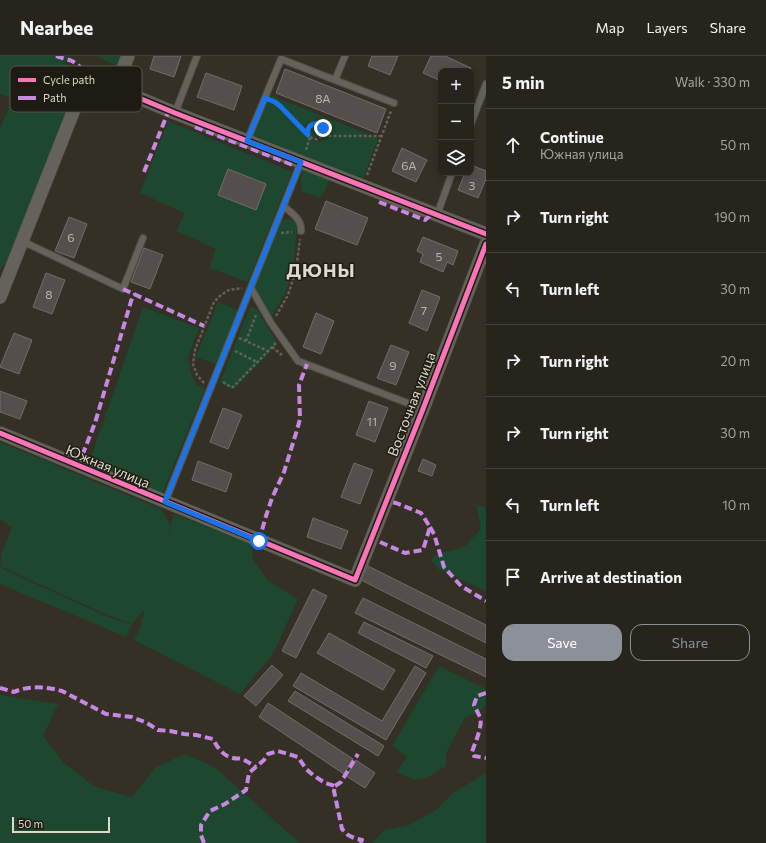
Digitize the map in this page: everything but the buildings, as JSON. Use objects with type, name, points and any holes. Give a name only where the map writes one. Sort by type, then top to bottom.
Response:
[{"type":"street","points":[[124,66],[128,56]]},
{"type":"street","points":[[142,99],[486,234]]},
{"type":"street","points":[[0,297],[73,112]]},
{"type":"street","name":"Восточная улица","points":[[358,572],[423,409],[486,244]]},
{"type":"street","name":"Южная улица","points":[[0,433],[355,580],[358,572]]},
{"type":"lane","points":[[175,113],[197,56]]},
{"type":"lane","points":[[335,80],[345,56]]},
{"type":"lane","points":[[247,141],[265,98],[278,57],[394,103]]},
{"type":"lane","points":[[474,116],[486,84]]},
{"type":"lane","points":[[165,502],[301,162]]},
{"type":"lane","points":[[437,215],[451,176]]},
{"type":"lane","points":[[284,206],[298,220],[302,226],[301,231]]},
{"type":"lane","points":[[22,241],[123,289],[143,238]]},
{"type":"lane","points":[[251,288],[271,323],[298,361],[423,409]]},
{"type":"path","points":[[265,98],[280,106],[308,135],[313,139],[319,139],[324,134],[323,128],[321,125],[313,124],[307,131],[308,135]]},
{"type":"path","points":[[363,186],[394,103]]},
{"type":"path","points":[[322,136],[381,136]]},
{"type":"path","points":[[271,323],[288,295],[296,270],[301,231],[273,234]]},
{"type":"path","points":[[212,387],[202,382],[197,375],[193,364],[197,344],[214,302],[229,290],[251,288]]},
{"type":"path","points":[[246,341],[256,315],[260,321]]},
{"type":"path","points":[[232,335],[268,351]]},
{"type":"path","points":[[215,377],[233,387],[272,348],[275,344],[271,338]]},
{"type":"path","points":[[227,347],[258,362]]},
{"type":"green space","points":[[0,56],[68,56],[65,64],[70,66],[10,66],[10,97],[0,94]]},
{"type":"green space","points":[[97,56],[123,56],[119,66]]},
{"type":"green space","points":[[270,95],[378,138],[362,182],[252,139]],"holes":[[[317,121],[325,127],[327,133],[321,141],[317,142],[310,139],[304,130],[309,123]]]},
{"type":"green space","points":[[10,103],[10,112],[75,112],[9,260],[0,269],[0,130]]},
{"type":"green space","points":[[168,121],[292,172],[248,282],[209,268],[216,249],[177,231],[184,213],[140,193]]},
{"type":"green space","points":[[313,126],[317,126],[321,132],[317,138],[313,138],[309,134],[309,130]]},
{"type":"green space","points":[[303,167],[330,177],[325,191],[319,198],[302,192],[301,180]]},
{"type":"green space","points":[[285,219],[290,219],[293,221],[296,224],[297,229],[293,269],[285,294],[272,316],[270,316],[254,288],[279,224]]},
{"type":"green space","points":[[218,302],[238,310],[216,364],[196,357]]},
{"type":"green space","points":[[143,307],[199,328],[188,360],[192,376],[197,385],[205,389],[162,494],[89,463]]},
{"type":"green space","points":[[250,307],[257,309],[278,344],[234,389],[231,389],[220,382]]},
{"type":"green space","points":[[0,442],[161,509],[170,525],[166,540],[174,514],[251,544],[253,559],[267,580],[298,599],[273,654],[240,694],[134,640],[140,627],[145,609],[132,624],[105,614],[2,567],[1,555],[12,527],[0,519]]},
{"type":"green space","points":[[476,504],[486,508],[486,591],[438,569],[431,561],[434,556],[440,552],[452,551],[466,545],[481,529]]},
{"type":"green space","points":[[0,560],[1,568],[108,617],[132,625],[126,637],[0,584]]},
{"type":"green space","points":[[439,666],[486,689],[486,704],[481,710],[464,719],[446,753],[446,766],[427,778],[414,780],[397,772],[407,757],[392,746]]},
{"type":"green space","points":[[0,695],[58,704],[43,736],[64,763],[95,787],[132,797],[156,767],[185,754],[213,766],[300,843],[0,843]]},
{"type":"green space","points":[[486,773],[486,843],[373,843],[384,830],[409,825],[436,810],[453,793]]},
{"type":"marked path","points":[[56,56],[72,61],[80,66]]},
{"type":"marked path","points":[[144,172],[169,110]]},
{"type":"marked path","points":[[195,127],[293,165]]},
{"type":"marked path","points":[[379,202],[425,220],[433,213]]},
{"type":"marked path","points":[[123,289],[204,326]]},
{"type":"marked path","points":[[78,466],[95,423],[132,298],[135,294]]},
{"type":"marked path","points":[[259,541],[272,498],[284,472],[300,419],[299,385],[307,364]]},
{"type":"marked path","points":[[380,542],[405,553],[423,550],[430,527],[421,513],[396,503],[386,501]]},
{"type":"marked path","points":[[430,527],[434,534],[444,567],[461,586],[486,601]]},
{"type":"marked path","points":[[0,688],[14,692],[26,688],[38,687],[62,691],[106,714],[132,717],[147,723],[158,730],[196,735],[213,739],[218,748],[229,757],[242,759],[256,767]]},
{"type":"marked path","points":[[486,693],[477,696],[474,705],[481,721],[480,730],[472,752],[474,756],[486,758]]},
{"type":"marked path","points":[[204,843],[201,835],[201,825],[210,811],[225,804],[246,790],[249,773],[264,760],[268,754],[278,751],[298,757],[306,769],[313,775],[325,783],[335,786],[334,791],[342,829],[348,835],[362,840],[360,843]]},
{"type":"marked path","points":[[335,786],[341,782],[358,754]]},
{"type":"cycle path","points":[[142,99],[486,234]]},
{"type":"cycle path","points":[[0,433],[355,580],[423,409],[486,244]]},
{"type":"district","name":"ДЮНЫ","points":[[321,270]]},
{"type":"route","points":[[259,541],[165,502],[301,162],[247,141],[265,98],[280,106],[308,135],[307,131],[313,124],[321,125],[323,128]]}]
